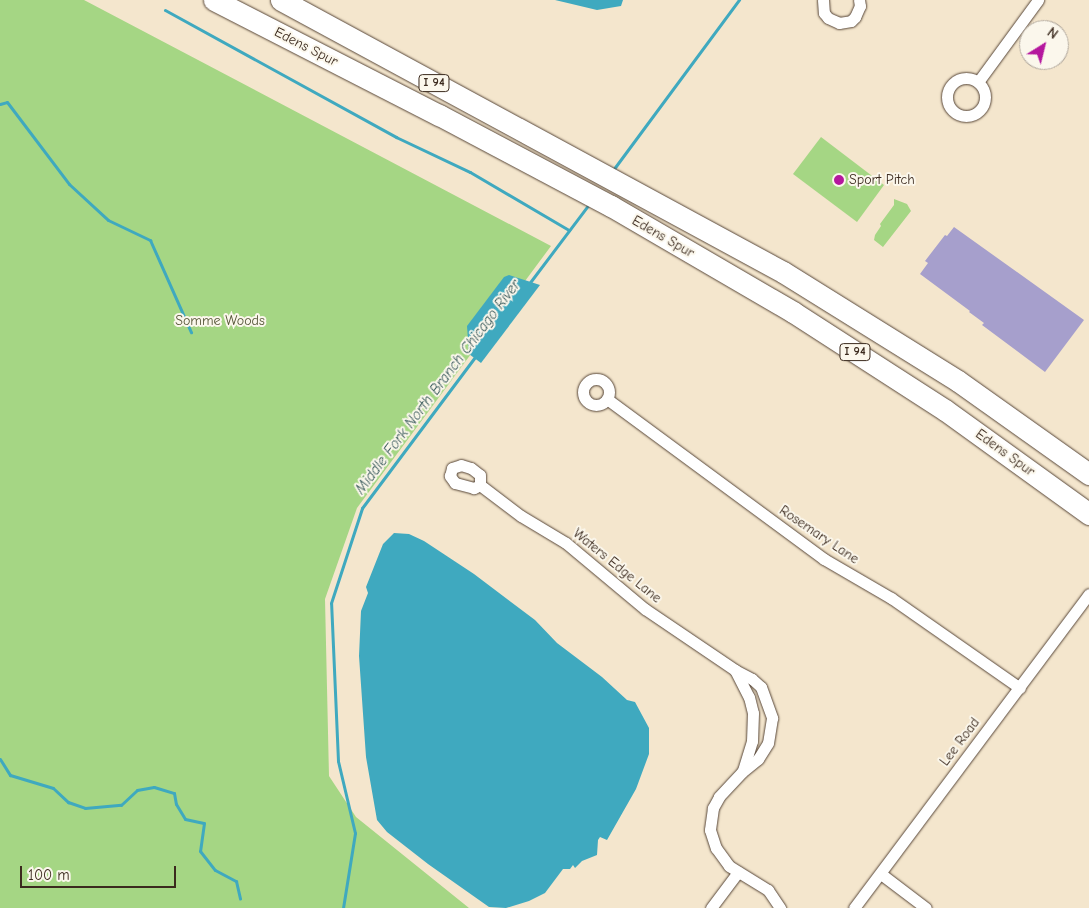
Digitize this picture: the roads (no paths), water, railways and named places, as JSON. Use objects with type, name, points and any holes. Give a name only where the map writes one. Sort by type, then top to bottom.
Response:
[{"type":"highway","name":"Edens Spur","points":[[214,0],[439,115],[611,206],[793,312],[945,410],[1089,514]]},
{"type":"highway","name":"Edens Spur","points":[[281,0],[783,272],[958,381],[1089,474]]},
{"type":"street","points":[[823,0],[824,13],[828,18],[839,24],[851,21],[856,17],[860,6],[859,0]]},
{"type":"street","points":[[978,82],[1038,0]]},
{"type":"street","name":"Rosemary Lane","points":[[607,400],[824,559],[891,598],[1020,688]]},
{"type":"street","name":"Waters Edge Lane","points":[[480,485],[521,516],[566,543],[645,609],[735,670],[752,678],[761,687],[772,718],[770,733],[763,753],[742,772],[719,798],[713,808],[710,830],[712,839],[722,856],[738,872],[760,884],[776,905]]},
{"type":"street","name":"Lee Road","points":[[854,908],[1089,594]]},
{"type":"street","name":"Waters Edge Lane","points":[[735,670],[746,691],[753,713],[752,741],[742,772]]},
{"type":"street","points":[[711,908],[738,872]]},
{"type":"street","points":[[880,874],[926,908]]},
{"type":"water","points":[[555,0],[623,0],[621,6],[597,10]]},
{"type":"water","points":[[509,275],[540,285],[481,363],[469,354],[467,326],[504,277]]},
{"type":"water","points":[[394,533],[409,534],[424,541],[474,574],[535,620],[557,643],[602,677],[627,700],[635,702],[649,728],[649,754],[636,789],[607,840],[600,837],[598,840],[597,855],[582,861],[575,868],[573,865],[570,869],[563,869],[545,893],[529,901],[506,908],[489,907],[428,864],[387,832],[377,820],[366,757],[359,656],[361,611],[368,593],[366,587],[383,544]]},
{"type":"waterway","name":"Middle Fork North Branch Chicago River","points":[[613,170],[739,0]]},
{"type":"waterway","points":[[165,10],[396,137],[470,172],[569,230]]},
{"type":"waterway","points":[[0,104],[7,102],[69,184],[108,220],[150,240],[191,332]]},
{"type":"waterway","name":"Middle Fork North Branch Chicago River","points":[[528,285],[589,204]]},
{"type":"waterway","name":"Middle Fork North Branch Chicago River","points":[[343,908],[355,833],[338,761],[331,603],[362,508],[477,354]]},
{"type":"waterway","points":[[0,759],[10,775],[53,788],[68,802],[85,808],[121,805],[137,790],[154,787],[174,793],[176,804],[185,819],[204,823],[200,851],[215,870],[236,881],[240,899]]},
{"type":"place","name":"Sport Pitch","points":[[839,180]]},
{"type":"park label","name":"Somme Woods","points":[[220,321]]}]
